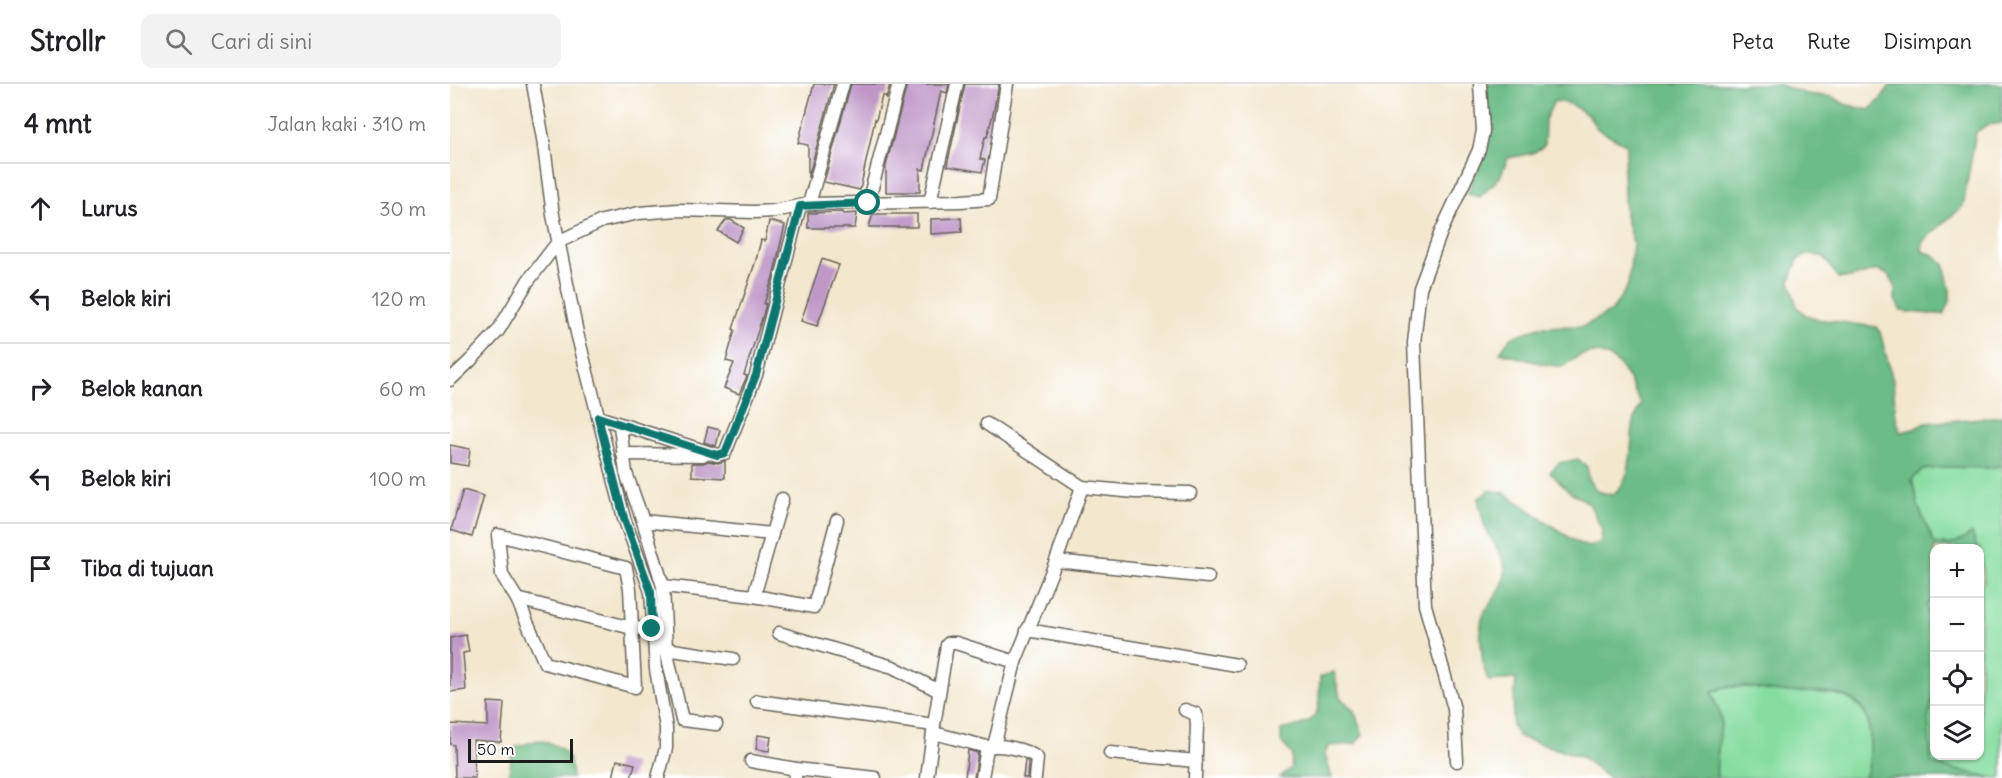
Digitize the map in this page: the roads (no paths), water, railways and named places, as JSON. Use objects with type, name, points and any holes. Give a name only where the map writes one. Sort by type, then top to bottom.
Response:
[{"type":"street","points":[[533,84],[558,242],[577,333],[624,518],[651,592],[656,669],[666,728],[666,748],[658,778]]},
{"type":"street","points":[[623,454],[723,455],[726,451],[756,375],[843,84]]},
{"type":"street","points":[[868,203],[898,84]]},
{"type":"street","points":[[930,202],[957,84]]},
{"type":"street","points":[[450,380],[498,331],[528,281],[558,242],[602,221],[639,213],[678,210],[774,212],[805,205],[989,199],[1007,84]]},
{"type":"street","points":[[1457,761],[1454,709],[1425,605],[1414,343],[1420,288],[1441,232],[1479,150],[1483,131],[1480,84]]},
{"type":"street","points":[[598,417],[620,426],[717,455]]},
{"type":"street","points":[[987,424],[1082,487],[1135,492],[1190,493]]},
{"type":"street","points":[[620,426],[626,473],[663,586],[666,649],[682,720],[716,724]]},
{"type":"street","points":[[982,778],[1015,662],[1056,561],[1082,487]]},
{"type":"street","points":[[754,596],[782,500]]},
{"type":"street","points":[[663,586],[754,596],[814,607],[837,520]]},
{"type":"street","points":[[643,521],[772,534]]},
{"type":"street","points":[[498,535],[626,568],[630,589],[632,628],[635,687],[545,663],[517,599],[502,575],[498,535]]},
{"type":"street","points":[[1056,561],[1208,577]]},
{"type":"street","points":[[517,599],[632,628],[652,629]]},
{"type":"street","points":[[1027,630],[1237,665]]},
{"type":"street","points":[[779,633],[893,667],[939,691]]},
{"type":"street","points":[[927,778],[946,648],[949,643],[956,643],[1015,662]]},
{"type":"street","points":[[666,649],[733,659]]},
{"type":"street","points":[[757,701],[934,729],[990,746],[1029,753],[1035,756],[1037,761],[1035,778]]},
{"type":"street","points":[[1185,710],[1196,714],[1195,778]]},
{"type":"street","points":[[1110,753],[1196,761]]},
{"type":"street","points":[[751,761],[796,773],[875,778]]}]
